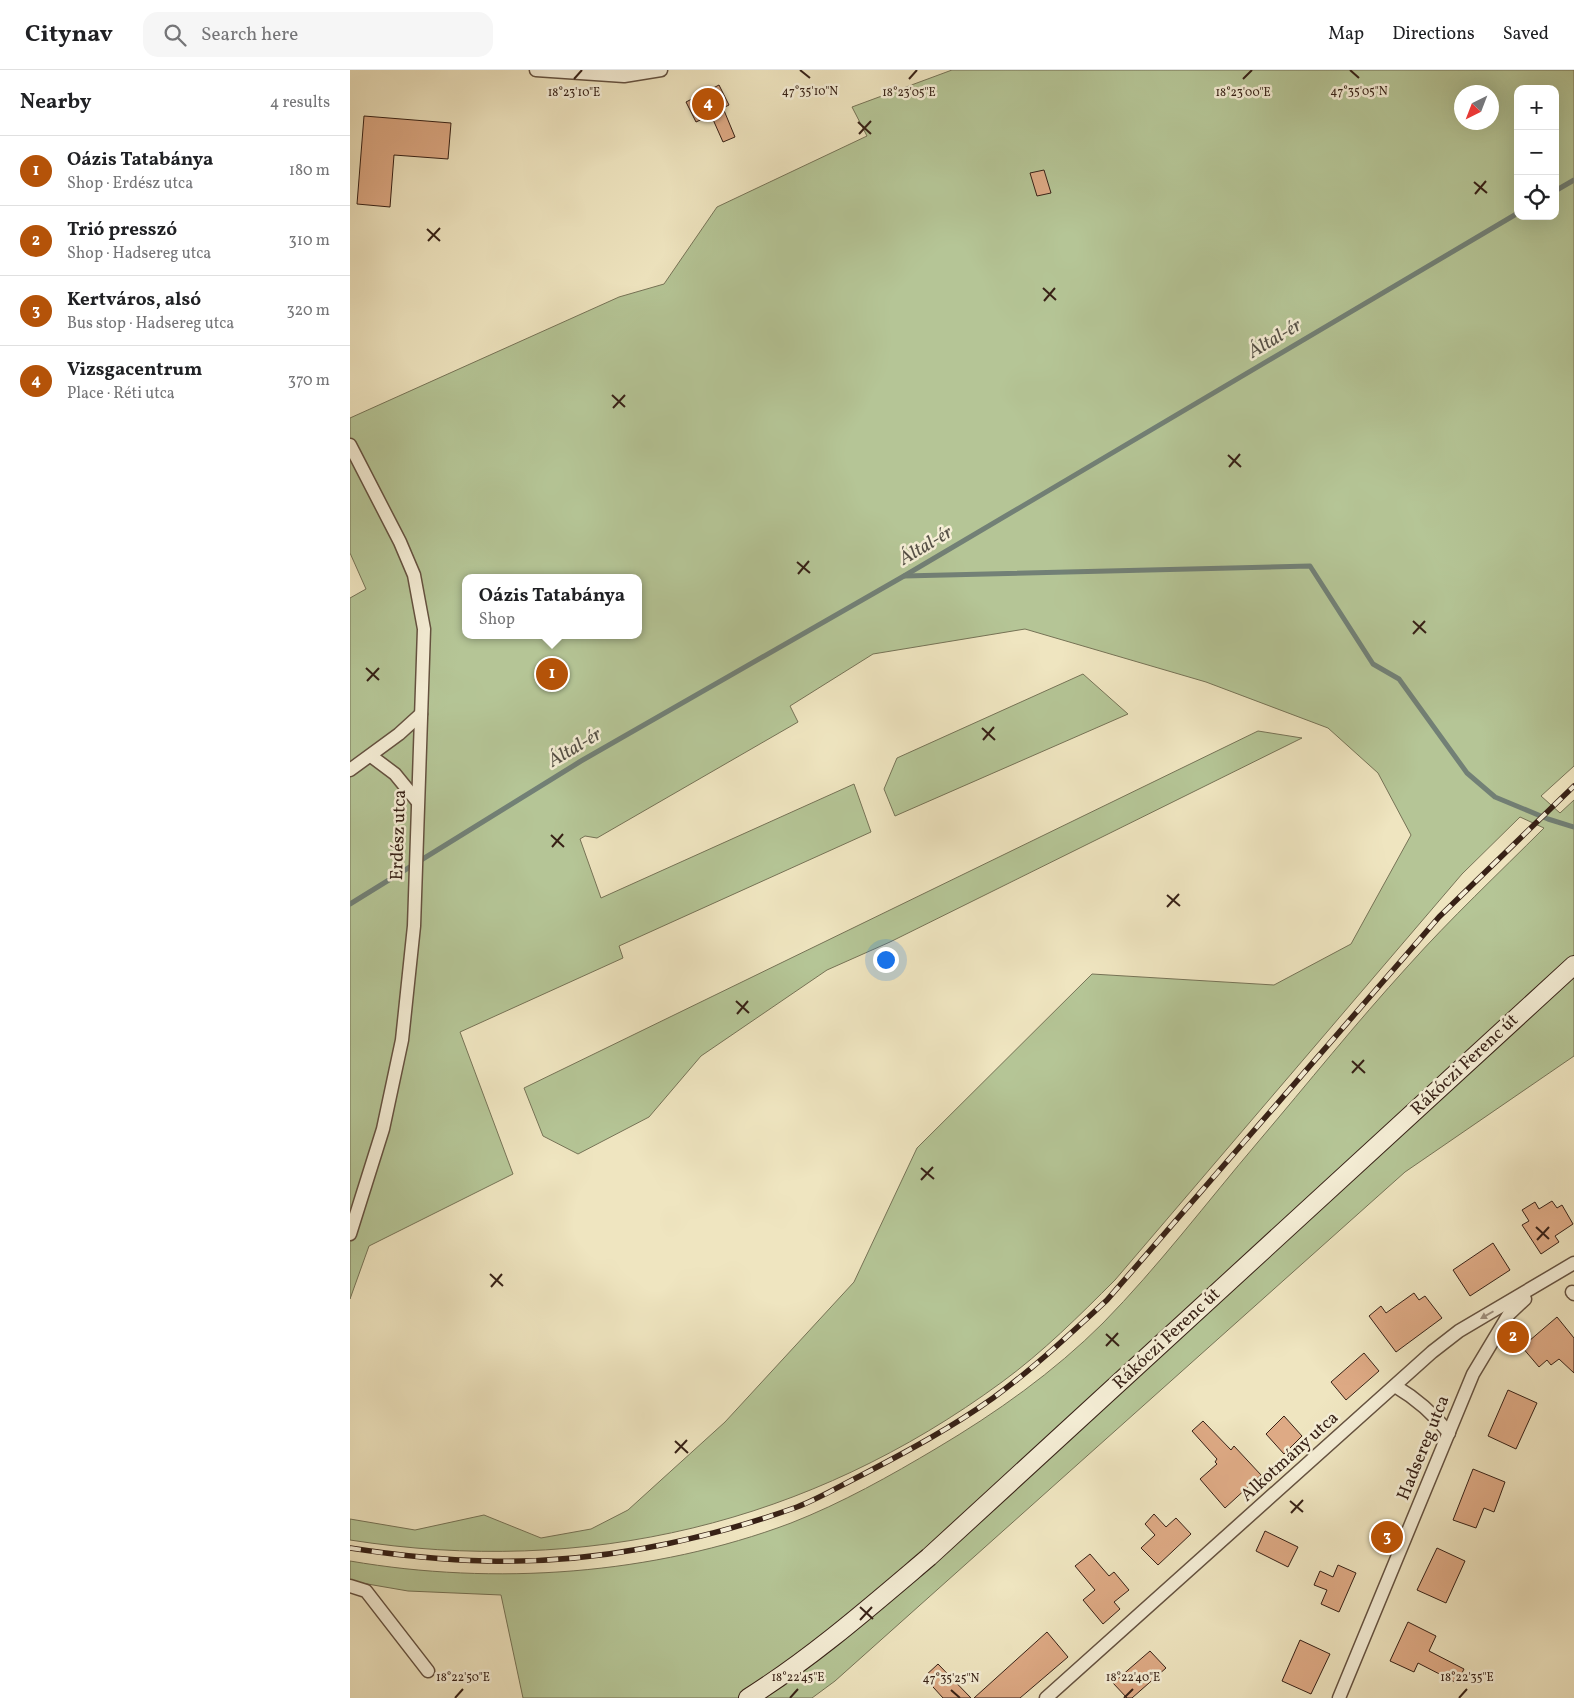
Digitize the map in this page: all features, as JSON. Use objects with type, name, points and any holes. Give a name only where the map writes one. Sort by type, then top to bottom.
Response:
[{"type":"main road","name":"Rákóczi Ferenc út","points":[[748,1698],[795,1666],[855,1620],[929,1557],[1574,965]]},
{"type":"street","points":[[536,70],[624,76],[661,70]]},
{"type":"street","name":"Erdész utca","points":[[350,445],[400,542],[414,575],[424,629],[414,926],[402,1040],[383,1129],[350,1234]]},
{"type":"street","points":[[350,770],[371,756],[421,714]]},
{"type":"street","points":[[371,756],[395,774],[417,801]]},
{"type":"street","name":"Alkotmány utca","points":[[1046,1698],[1432,1352],[1459,1331],[1574,1263]]},
{"type":"street","name":"Hadsereg utca","points":[[1340,1698],[1473,1374],[1509,1314],[1544,1282]]},
{"type":"street","points":[[1395,1386],[1416,1398],[1434,1414],[1450,1433]]},
{"type":"street","points":[[350,1586],[366,1591],[428,1671]]},
{"type":"green space","points":[[952,70],[1574,70],[1574,766],[1541,796],[1560,813],[1574,800],[1574,1056],[1405,1172],[835,1681],[812,1698],[523,1698],[501,1595],[408,1591],[350,1581],[350,1561],[405,1569],[517,1574],[573,1571],[629,1564],[684,1554],[738,1541],[810,1515],[884,1479],[959,1435],[1024,1391],[1065,1358],[1103,1323],[1163,1257],[1332,1053],[1424,948],[1544,828],[1520,817],[1462,874],[1115,1280],[1032,1358],[1002,1382],[928,1431],[852,1472],[773,1504],[692,1528],[609,1544],[524,1551],[438,1550],[350,1540],[350,1519],[415,1530],[484,1515],[541,1538],[591,1529],[628,1510],[725,1422],[854,1282],[917,1148],[1092,974],[1274,985],[1351,944],[1411,835],[1378,773],[1328,728],[1206,682],[1025,629],[873,654],[790,706],[798,722],[597,838],[585,836],[580,839],[601,898],[854,784],[871,832],[619,946],[623,958],[460,1032],[513,1174],[369,1246],[350,1299],[350,598],[366,589],[350,553],[350,418],[619,297],[664,284],[717,207],[867,136],[852,107]]},
{"type":"green space","points":[[1083,674],[1128,714],[895,816],[884,789],[897,758]]},
{"type":"green space","points":[[1258,731],[1302,738],[890,942],[827,970],[701,1056],[649,1117],[578,1154],[543,1136],[524,1088]]},
{"type":"building","points":[[719,85],[729,105],[723,108],[735,137],[723,142],[711,115],[696,122],[686,102]]},
{"type":"building","points":[[364,116],[451,123],[448,159],[394,155],[390,207],[357,204]]},
{"type":"building","points":[[1044,170],[1051,193],[1037,196],[1030,173]]},
{"type":"building","points":[[1552,1201],[1557,1208],[1562,1205],[1573,1224],[1555,1236],[1559,1242],[1541,1254],[1522,1225],[1529,1221],[1522,1210],[1535,1202],[1539,1209]]},
{"type":"building","points":[[1493,1243],[1510,1270],[1470,1296],[1453,1270]]},
{"type":"building","points":[[1414,1293],[1419,1300],[1425,1296],[1442,1318],[1396,1352],[1369,1316],[1381,1306],[1386,1313]]},
{"type":"building","points":[[1557,1317],[1574,1338],[1574,1373],[1559,1359],[1551,1365],[1547,1360],[1539,1367],[1522,1347]]},
{"type":"building","points":[[1364,1353],[1379,1371],[1346,1400],[1331,1382]]},
{"type":"building","points":[[1508,1390],[1537,1403],[1516,1449],[1488,1436]]},
{"type":"building","points":[[1284,1416],[1302,1436],[1284,1454],[1266,1434]]},
{"type":"building","points":[[1203,1421],[1231,1450],[1234,1446],[1261,1475],[1225,1508],[1200,1479],[1217,1464],[1215,1462],[1217,1459],[1192,1431]]},
{"type":"building","points":[[1473,1469],[1505,1482],[1494,1512],[1484,1508],[1476,1528],[1453,1520]]},
{"type":"building","points":[[1154,1514],[1166,1527],[1176,1518],[1191,1534],[1158,1565],[1141,1548],[1155,1535],[1145,1524]]},
{"type":"building","points":[[1265,1531],[1298,1547],[1288,1567],[1256,1551]]},
{"type":"building","points":[[1437,1548],[1465,1561],[1446,1603],[1417,1590]]},
{"type":"building","points":[[1090,1554],[1109,1576],[1114,1572],[1129,1590],[1114,1602],[1120,1609],[1103,1624],[1083,1600],[1095,1590],[1075,1566]]},
{"type":"building","points":[[1338,1565],[1356,1573],[1339,1612],[1321,1604],[1327,1590],[1314,1585],[1320,1571],[1333,1577]]},
{"type":"building","points":[[1408,1622],[1436,1636],[1429,1651],[1464,1669],[1457,1683],[1418,1663],[1414,1672],[1390,1661]]},
{"type":"building","points":[[1047,1632],[1068,1657],[1020,1698],[974,1698]]},
{"type":"building","points":[[1300,1640],[1330,1654],[1311,1694],[1282,1681]]},
{"type":"building","points":[[1150,1651],[1166,1668],[1132,1698],[1127,1698],[1113,1683]]},
{"type":"building","points":[[938,1664],[971,1698],[943,1698],[924,1677]]},
{"type":"waterway","name":"Által-ér","points":[[1559,189],[1574,180]]},
{"type":"waterway","name":"Által-ér","points":[[350,904],[581,761],[904,576],[1514,215]]},
{"type":"waterway","points":[[904,576],[1310,566],[1373,664],[1399,679],[1467,773],[1495,797],[1548,819],[1574,827]]},
{"type":"railway","points":[[350,1548],[435,1558],[526,1561],[566,1559],[605,1554],[683,1540],[722,1531],[805,1504],[894,1458],[961,1419],[993,1398],[1022,1375],[1107,1300],[1439,917],[1574,786]]},
{"type":"place","name":"Vizsgacentrum","points":[[708,104]]},
{"type":"place","name":"Oázis Tatabánya","points":[[552,674]]},
{"type":"place","name":"Trió presszó","points":[[1513,1337]]},
{"type":"place","name":"Kertváros, alsó","points":[[1387,1537]]}]
